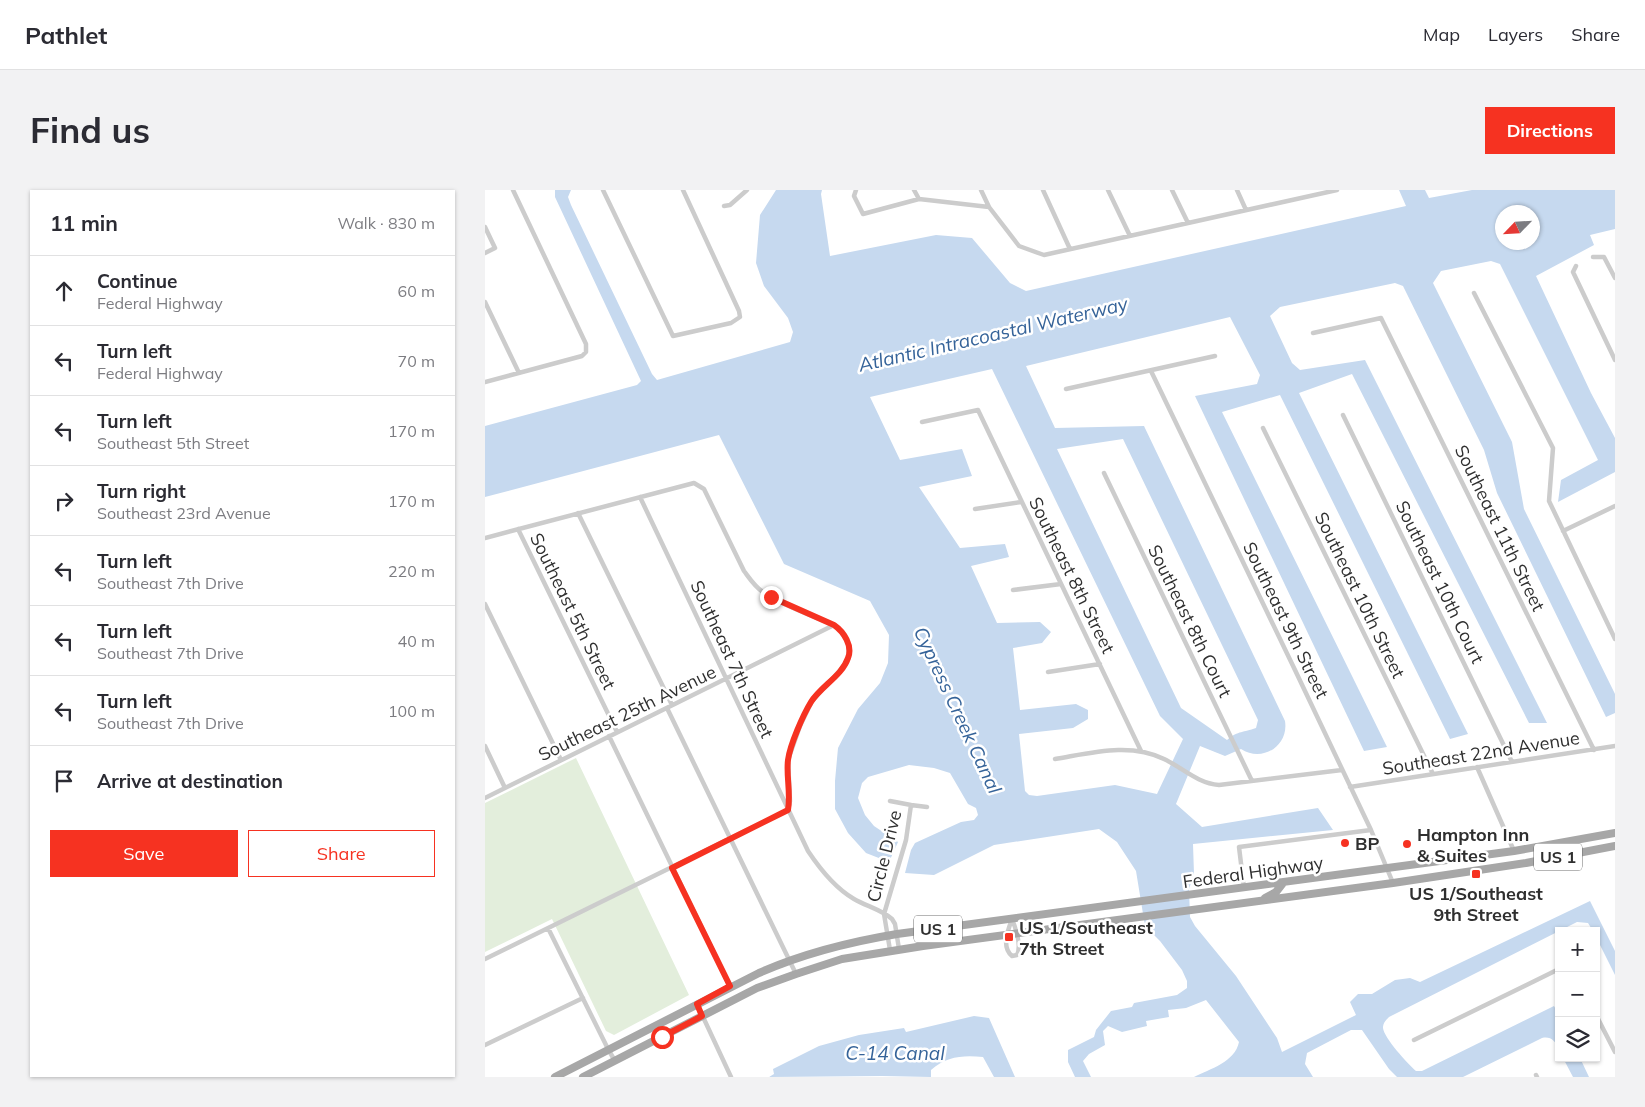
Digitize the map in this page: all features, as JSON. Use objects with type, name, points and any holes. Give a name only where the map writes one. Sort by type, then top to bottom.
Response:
[{"type":"main road","name":"Federal Highway","points":[[555,1077],[730,986],[789,960],[836,946],[897,934],[1514,851],[1615,832]]},
{"type":"main road","points":[[1526,863],[1541,846]]},
{"type":"main road","name":"Federal Highway","points":[[583,1077],[757,988],[842,959],[890,950],[1006,934],[1393,883],[1526,863],[1615,846]]},
{"type":"main road","points":[[1501,867],[1510,860],[1514,851]]},
{"type":"main road","points":[[1283,897],[1290,888],[1302,880]]},
{"type":"main road","points":[[1261,900],[1276,892],[1283,883]]},
{"type":"street","points":[[485,382],[582,356],[586,352],[586,344],[513,190]]},
{"type":"street","points":[[603,190],[673,336],[731,323],[740,317],[739,311],[683,190]]},
{"type":"street","points":[[724,206],[731,205],[747,190]]},
{"type":"street","points":[[856,190],[854,196],[863,214],[919,199],[989,207]]},
{"type":"street","points":[[914,190],[919,199]]},
{"type":"street","points":[[981,190],[989,207],[1019,246],[1044,255],[1337,190]]},
{"type":"street","points":[[1043,190],[1070,249]]},
{"type":"street","points":[[1108,190],[1130,236]]},
{"type":"street","points":[[1173,190],[1188,223]]},
{"type":"street","points":[[1237,190],[1246,210]]},
{"type":"street","points":[[1301,190],[1305,197]]},
{"type":"street","points":[[485,226],[495,248],[485,253]]},
{"type":"street","points":[[1593,256],[1605,257],[1615,278]]},
{"type":"street","points":[[1576,266],[1573,272],[1615,360]]},
{"type":"street","points":[[1474,293],[1553,448],[1549,501],[1615,639]]},
{"type":"street","points":[[485,302],[519,373]]},
{"type":"street","name":"Southeast 11th Street","points":[[1313,333],[1381,318],[1594,750]]},
{"type":"street","points":[[1066,389],[1215,356]]},
{"type":"street","name":"Southeast 9th Street","points":[[1151,371],[1371,830],[1393,883]]},
{"type":"street","name":"Southeast 8th Street","points":[[922,422],[978,410],[1141,751]]},
{"type":"street","name":"Southeast 10th Court","points":[[1343,415],[1512,762]]},
{"type":"street","name":"Southeast 10th Street","points":[[1263,428],[1433,774]]},
{"type":"street","name":"Southeast 8th Court","points":[[1104,473],[1252,781]]},
{"type":"street","points":[[485,538],[694,483],[704,489],[744,571],[751,580],[761,591],[771,597],[834,625],[848,642],[849,657],[843,667],[812,701],[800,726],[788,760],[790,801],[788,810],[485,959]]},
{"type":"street","name":"Southeast 7th Street","points":[[640,497],[809,851],[829,877],[853,898],[890,917],[894,922],[899,949]]},
{"type":"street","points":[[975,509],[1021,502]]},
{"type":"street","points":[[1563,531],[1615,506]]},
{"type":"street","points":[[578,513],[796,974]]},
{"type":"street","name":"Southeast 5th Street","points":[[518,530],[617,732]]},
{"type":"street","points":[[1013,590],[1061,584]]},
{"type":"street","points":[[485,604],[561,760]]},
{"type":"street","name":"Southeast 25th Avenue","points":[[485,798],[834,625]]},
{"type":"street","points":[[1048,672],[1100,664]]},
{"type":"street","points":[[609,736],[730,986]]},
{"type":"street","points":[[485,746],[505,788]]},
{"type":"street","name":"Southeast 22nd Avenue","points":[[1350,787],[1615,746]]},
{"type":"street","points":[[1055,759],[1114,750],[1141,751],[1166,760],[1192,777],[1210,784],[1219,785],[1342,770]]},
{"type":"street","points":[[1477,767],[1514,851]]},
{"type":"street","name":"Circle Drive","points":[[891,801],[927,807]]},
{"type":"street","name":"Circle Drive","points":[[884,914],[906,840],[911,805]]},
{"type":"street","points":[[1244,888],[1239,848],[1371,830]]},
{"type":"street","points":[[884,914],[890,950]]},
{"type":"street","points":[[1012,919],[1017,933],[1019,951],[1015,956],[1009,955],[1006,934],[1012,919]]},
{"type":"street","points":[[549,928],[615,1061]]},
{"type":"street","points":[[1415,1040],[1555,970]]},
{"type":"street","points":[[485,1045],[583,998]]},
{"type":"street","points":[[697,1004],[731,1077]]},
{"type":"street","points":[[1597,1017],[1615,1052]]},
{"type":"green space","points":[[576,758],[689,995],[614,1035],[606,1031],[552,919],[485,952],[485,803]]},
{"type":"water","points":[[555,190],[571,190],[568,197],[571,205],[652,374],[657,380],[790,342],[793,332],[788,318],[764,286],[756,263],[760,215],[776,190],[822,190],[830,256],[936,235],[972,238],[1010,283],[1026,291],[1406,206],[1399,190],[1425,190],[1429,198],[1472,190],[1615,190],[1615,229],[1590,235],[1594,245],[1536,276],[1591,393],[1615,438],[1615,472],[1558,502],[1561,480],[1598,460],[1500,264],[1491,261],[1441,271],[1433,283],[1512,442],[1524,509],[1615,694],[1615,713],[1606,717],[1497,493],[1484,450],[1403,286],[1395,283],[1280,307],[1270,316],[1292,363],[1300,370],[1365,360],[1547,723],[1529,723],[1352,374],[1299,393],[1468,734],[1450,739],[1280,395],[1222,412],[1387,747],[1364,751],[1195,396],[1257,384],[1260,375],[1230,317],[1026,366],[1055,428],[1144,426],[1285,721],[1283,738],[1272,750],[1265,753],[1249,753],[1241,749],[1225,756],[1200,746],[1176,804],[1202,827],[1318,808],[1333,830],[1193,844],[1194,874],[1189,889],[1190,917],[1195,926],[1236,976],[1277,1038],[1282,1052],[1356,1015],[1350,1002],[1358,994],[1372,994],[1395,980],[1410,978],[1420,982],[1590,901],[1615,951],[1615,975],[1600,945],[1600,927],[1590,927],[1588,923],[1577,922],[1567,927],[1555,927],[1555,933],[1389,1017],[1385,1022],[1383,1028],[1387,1038],[1416,1071],[1422,1071],[1554,1006],[1555,1043],[1548,1038],[1542,1038],[1463,1077],[1397,1077],[1389,1069],[1362,1030],[1351,1030],[1307,1053],[1305,1064],[1313,1077],[1194,1077],[1227,1060],[1237,1049],[1239,1042],[1206,1000],[1186,1008],[1168,1010],[1169,1017],[1146,1021],[1147,1026],[1122,1032],[1108,1026],[1103,1031],[1105,1045],[1089,1054],[1083,1061],[1091,1077],[1075,1077],[1068,1062],[1068,1050],[1094,1037],[1096,1030],[1111,1011],[1132,1007],[1134,1003],[1177,995],[1187,988],[1187,981],[1182,970],[1160,941],[1145,926],[1136,871],[1117,842],[1099,829],[994,845],[934,875],[905,873],[911,850],[915,843],[961,822],[974,820],[978,815],[976,808],[968,804],[950,773],[934,768],[909,765],[868,777],[862,783],[858,798],[865,815],[874,826],[898,842],[889,862],[866,853],[848,833],[835,809],[838,748],[858,709],[880,683],[888,663],[889,635],[870,601],[784,564],[719,435],[485,497],[485,426],[637,385],[641,381],[555,197]],"holes":[[[992,369],[1160,716],[1183,739],[1157,794],[1115,785],[1037,796],[1029,795],[1025,791],[1019,734],[1073,728],[1088,719],[1088,710],[1076,704],[1020,710],[1013,648],[1042,643],[1051,632],[1040,622],[997,623],[971,566],[1009,557],[1005,544],[960,548],[919,487],[972,476],[962,449],[900,460],[870,397]],[[1123,439],[1258,720],[1256,728],[1238,733],[1227,740],[1181,708],[1057,449]]]},
{"type":"water","name":"C-14 Canal","points":[[974,1016],[989,1018],[1015,1077],[994,1077],[983,1057],[969,1056],[949,1059],[937,1065],[931,1070],[931,1077],[769,1077],[774,1074],[773,1069],[819,1046],[859,1035],[904,1028],[906,1032]]},
{"type":"water","points":[[1565,1062],[1582,1062],[1589,1077],[1573,1077]]},
{"type":"place","name":"BP","points":[[1345,843]]},
{"type":"place","name":"Hampton Inn & Suites","points":[[1407,844]]},
{"type":"place","name":"US 1/Southeast 9th Street","points":[[1476,874]]},
{"type":"place","name":"US 1/Southeast 7th Street","points":[[1009,937]]},
{"type":"route","points":[[662,1037],[702,1016],[697,1004],[730,986],[672,868],[788,810],[790,801],[788,760],[800,726],[812,701],[843,667],[849,657],[848,642],[834,625],[771,597]]},
{"type":"water label","name":"Atlantic Intracoastal Waterway","points":[[993,334]]},
{"type":"water label","name":"Cypress Creek Canal","points":[[958,710]]}]
